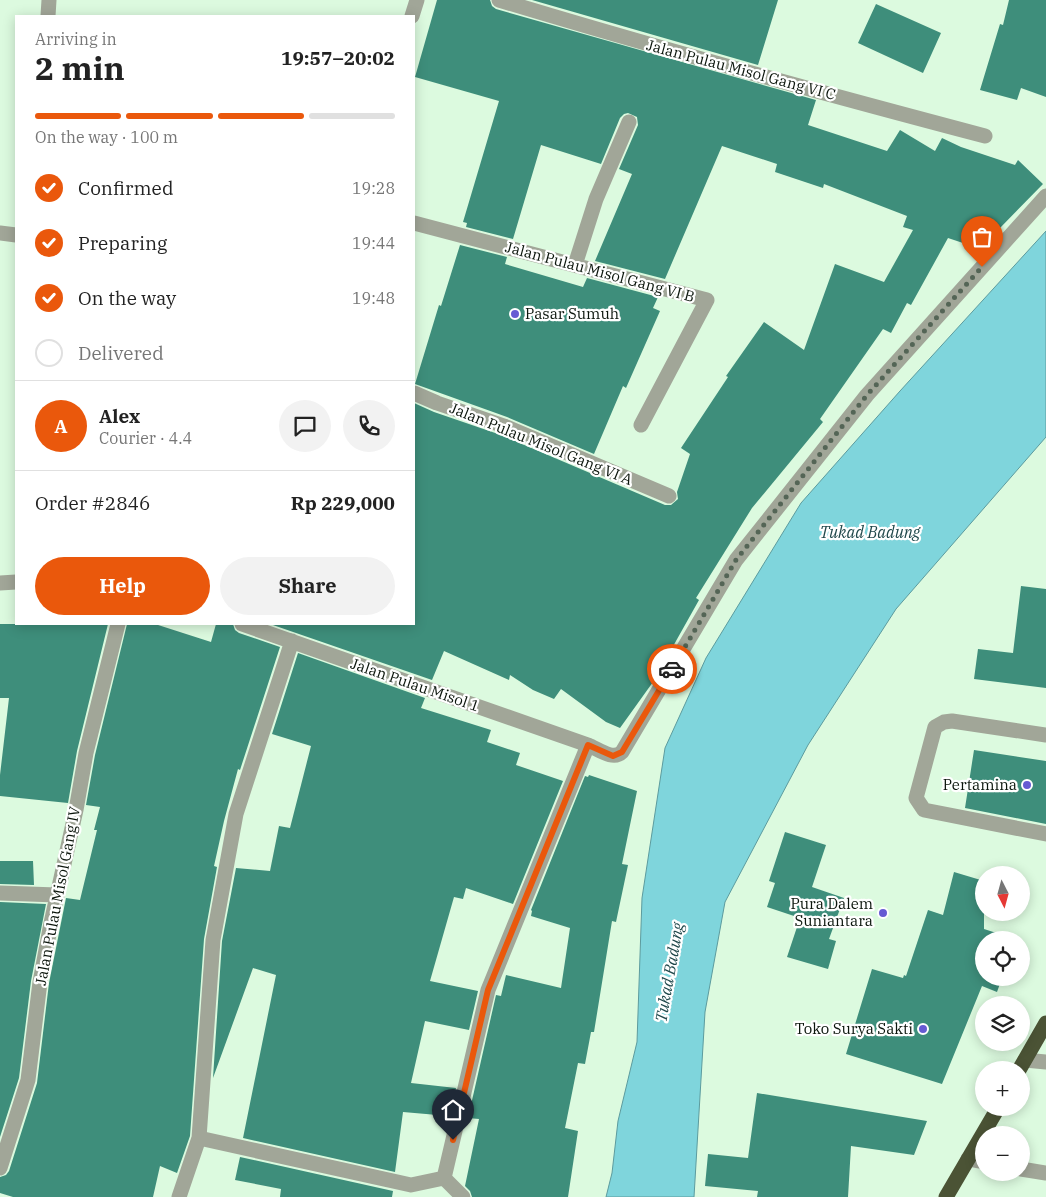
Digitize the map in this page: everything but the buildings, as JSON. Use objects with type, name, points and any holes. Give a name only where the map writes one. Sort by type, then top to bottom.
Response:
[{"type":"highway","points":[[1024,1061],[1046,1023]]},
{"type":"highway","points":[[946,1197],[993,1116]]},
{"type":"street","points":[[48,15],[49,0]]},
{"type":"street","points":[[412,15],[417,0]]},
{"type":"street","name":"Jalan Pulau Misol Gang VI C","points":[[499,0],[610,34],[985,136]]},
{"type":"street","points":[[575,265],[596,199],[629,122]]},
{"type":"street","name":"Jalan Pulau Misol 1","points":[[245,625],[588,745],[613,756],[619,755],[736,560],[867,395],[1046,196]]},
{"type":"street","name":"Jalan Pulau Misol Gang VI B","points":[[415,223],[707,300],[641,426]]},
{"type":"street","points":[[0,233],[15,235]]},
{"type":"street","name":"Jalan Pulau Misol Gang VI A","points":[[415,393],[504,426],[669,496]]},
{"type":"street","points":[[0,583],[15,582]]},
{"type":"street","name":"Jalan Pulau Misol Gang IV","points":[[0,1168],[28,1080],[40,982],[57,895],[76,810],[86,753],[118,625]]},
{"type":"street","points":[[179,1197],[199,1138],[213,940],[236,814],[292,641]]},
{"type":"street","points":[[1046,735],[952,721],[944,722],[936,727],[916,798],[924,810],[1046,834]]},
{"type":"street","points":[[444,1178],[488,990],[588,745]]},
{"type":"street","points":[[0,893],[57,895]]},
{"type":"street","points":[[1030,1064],[1046,1062]]},
{"type":"street","points":[[199,1138],[409,1191],[444,1178]]},
{"type":"street","points":[[968,1159],[975,1160]]},
{"type":"street","points":[[1030,1170],[1046,1173]]},
{"type":"street","points":[[444,1178],[463,1197]]},
{"type":"water","name":"Tukad Badung","points":[[1046,231],[1046,437],[896,609],[808,745],[725,902],[705,1012],[694,1197],[606,1197],[612,1173],[618,1121],[637,1042],[642,898],[665,748],[706,658],[801,503]]},
{"type":"way so far","points":[[672,669],[736,560],[867,395],[982,267]]},
{"type":"place","name":"Pasar Sumuh","points":[[515,314]]},
{"type":"place","name":"Pertamina","points":[[1027,785]]},
{"type":"place","name":"Pura Dalem Suniantara","points":[[883,913]]},
{"type":"place","name":"Toko Surya Sakti","points":[[923,1029]]},
{"type":"route","points":[[453,1140],[488,990],[588,745],[613,756],[619,755],[672,669]]}]
